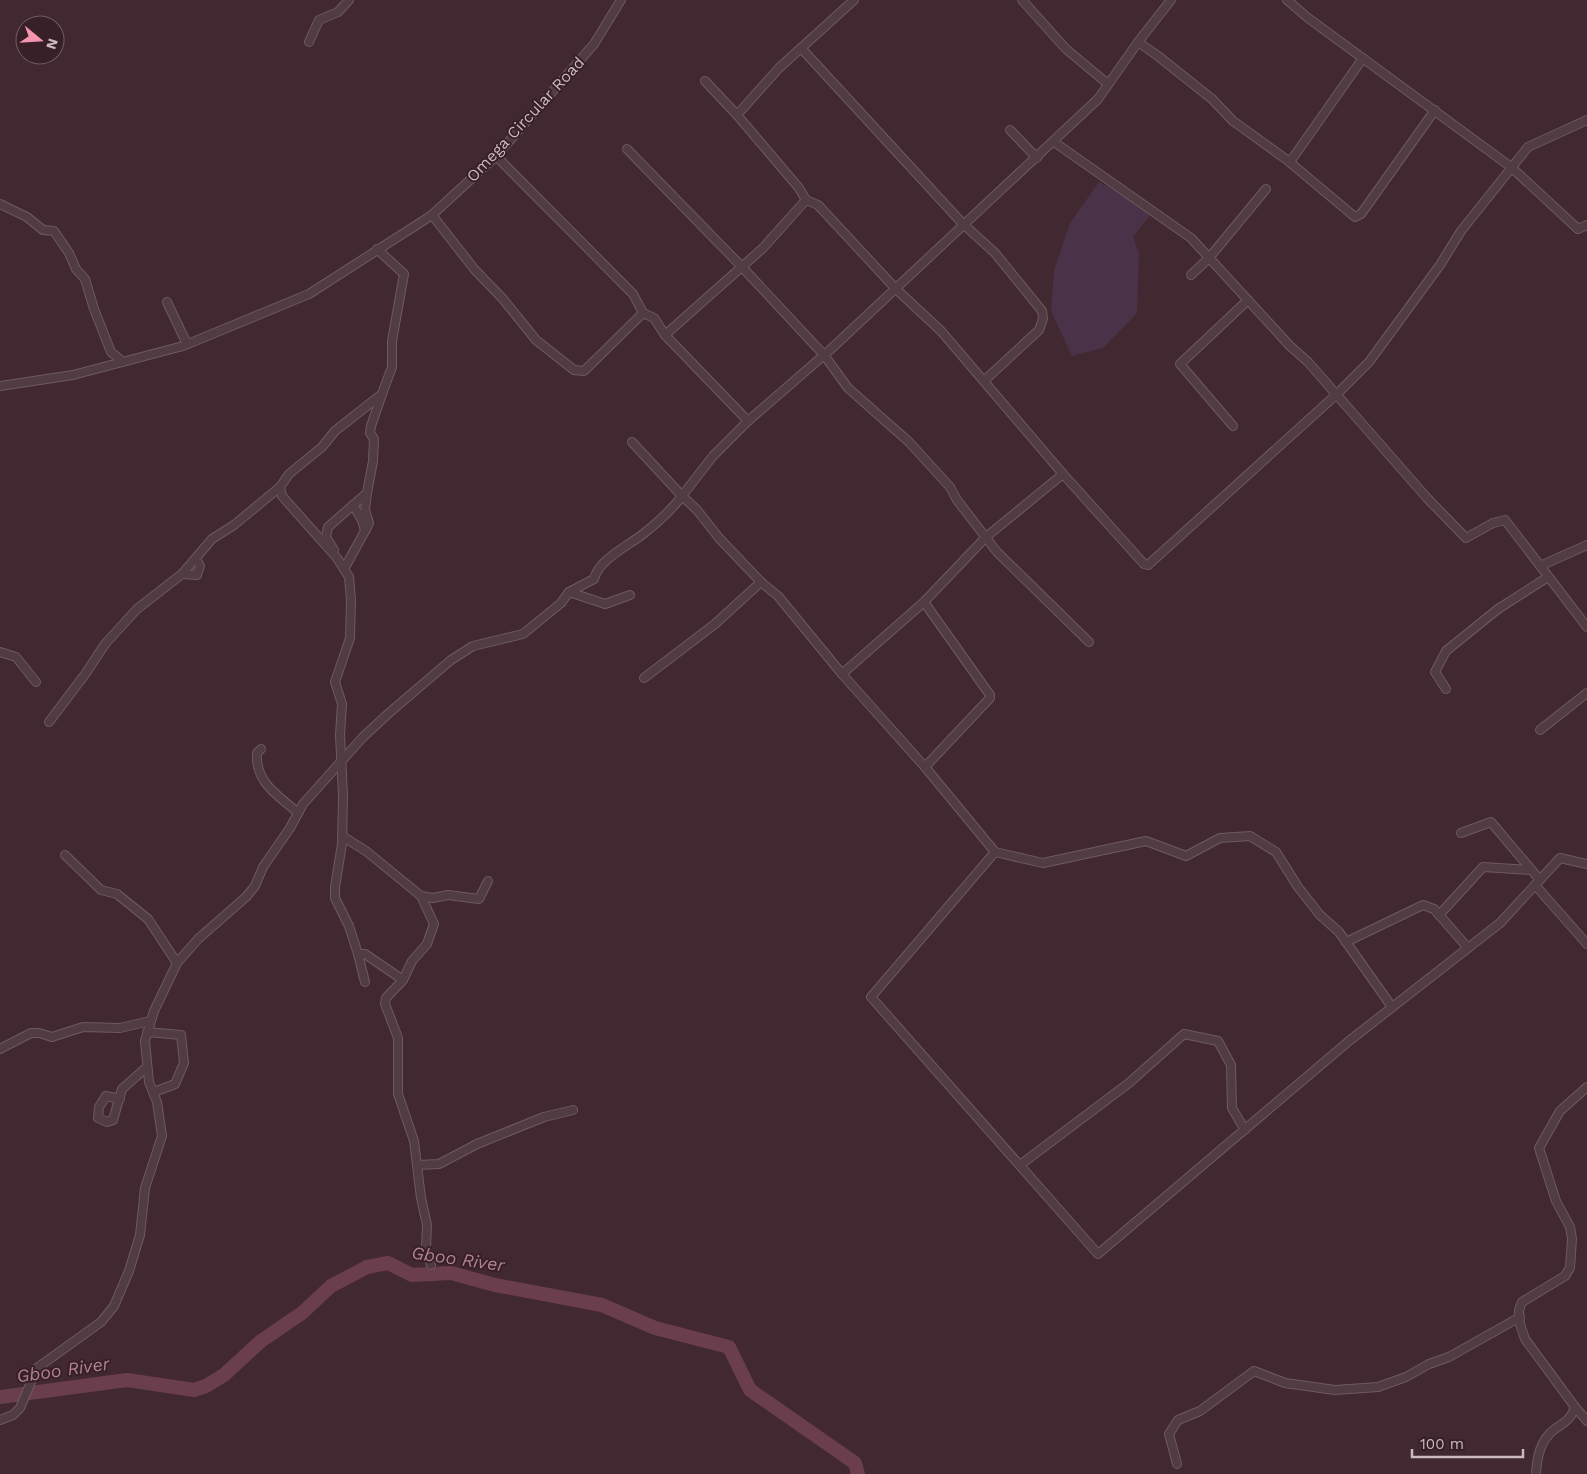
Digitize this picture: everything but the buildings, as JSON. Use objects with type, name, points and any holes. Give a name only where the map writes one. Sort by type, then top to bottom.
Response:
[{"type":"street","points":[[309,42],[319,20],[338,12],[349,0]]},
{"type":"street","name":"Omega Circular Road","points":[[0,386],[73,374],[187,344],[309,294],[432,215],[496,156],[594,44],[621,0]]},
{"type":"street","points":[[737,115],[779,68],[854,0]]},
{"type":"street","points":[[1022,0],[1066,49],[1108,84]]},
{"type":"street","points":[[0,1420],[13,1415],[20,1408],[37,1368],[101,1322],[117,1300],[136,1251],[146,1188],[162,1136],[154,1092],[149,1082],[147,1067],[145,1040],[150,1021],[177,963],[198,939],[246,897],[255,886],[263,867],[303,804],[363,737],[389,712],[451,660],[474,646],[523,634],[561,603],[569,592],[594,578],[596,573],[612,556],[651,528],[748,421],[896,289],[1098,99],[1138,42],[1172,0]]},
{"type":"street","points":[[1286,0],[1512,167],[1578,229],[1587,225]]},
{"type":"street","points":[[1138,42],[1212,100],[1233,121],[1290,162],[1355,217],[1358,216],[1435,110]]},
{"type":"street","points":[[801,48],[963,224],[995,253],[1042,311],[1043,319],[1039,330],[985,380]]},
{"type":"street","points":[[1290,162],[1363,58]]},
{"type":"street","points":[[705,81],[737,115],[799,188],[806,200],[818,205],[896,289],[941,331],[985,380],[1063,474],[1144,564],[1148,565],[1337,394],[1369,362],[1440,265],[1461,232],[1528,147],[1587,120]]},
{"type":"street","points":[[1010,130],[1037,158]]},
{"type":"street","points":[[1054,142],[1191,238],[1337,394],[1427,498],[1466,538],[1493,523],[1506,520],[1587,627]]},
{"type":"street","points":[[627,149],[742,267],[824,355],[848,388],[909,442],[950,487],[957,500],[1010,566],[1029,581],[1054,610],[1089,642]]},
{"type":"street","points":[[496,156],[633,294],[643,313],[654,318],[665,335],[748,421]]},
{"type":"street","points":[[1191,275],[1209,258],[1266,189]]},
{"type":"street","points":[[665,335],[763,248],[806,200]]},
{"type":"street","points":[[0,204],[27,217],[43,230],[54,231],[63,242],[76,269],[85,279],[111,352],[123,362]]},
{"type":"street","points":[[432,215],[474,270],[503,299],[536,340],[574,370],[584,371],[643,313]]},
{"type":"street","points":[[344,568],[369,523],[365,510],[373,461],[374,438],[370,433],[393,360],[392,341],[404,274],[377,249]]},
{"type":"street","points":[[1233,426],[1180,364],[1248,300]]},
{"type":"street","points":[[167,302],[187,344]]},
{"type":"street","points":[[49,722],[86,674],[105,644],[147,599],[182,574],[212,539],[234,525],[280,487],[289,474],[322,447],[335,430],[382,394]]},
{"type":"street","points":[[632,442],[682,496],[698,510],[719,538],[761,582],[778,596],[842,674],[925,767],[995,852],[1043,863],[1146,841],[1186,856],[1220,838],[1250,836],[1276,852],[1320,915],[1346,942],[1392,1007]]},
{"type":"street","points":[[842,674],[924,602],[986,537],[1063,474]]},
{"type":"street","points":[[280,487],[282,496],[337,558],[349,577],[350,638],[335,682],[342,704],[340,735],[342,836],[335,898],[349,926],[365,982]]},
{"type":"street","points":[[337,558],[326,537],[327,530],[338,517],[367,493]]},
{"type":"street","points":[[353,505],[362,520],[365,531]]},
{"type":"street","points":[[1540,566],[1587,544]]},
{"type":"street","points":[[1446,689],[1436,672],[1446,651],[1498,609],[1548,577]]},
{"type":"street","points":[[644,678],[715,624],[761,582]]},
{"type":"street","points":[[569,592],[605,604],[630,595]]},
{"type":"street","points":[[924,602],[990,695],[990,698],[925,767]]},
{"type":"street","points":[[0,652],[16,657],[36,682]]},
{"type":"street","points":[[1540,730],[1587,693]]},
{"type":"street","points":[[261,750],[257,753],[259,774],[265,785],[298,813]]},
{"type":"street","points":[[1461,833],[1491,822],[1531,870],[1537,883],[1587,944]]},
{"type":"street","points":[[342,836],[366,851],[421,896],[434,924],[427,944],[412,961],[403,980],[386,998],[385,1004],[398,1038],[398,1094],[411,1128],[427,1224],[426,1248],[431,1265]]},
{"type":"street","points":[[995,852],[871,997],[1098,1254],[1349,1041],[1500,924],[1560,858],[1587,864]]},
{"type":"street","points":[[65,855],[101,890],[117,894],[148,919],[177,963]]},
{"type":"street","points":[[1439,915],[1483,867],[1531,870]]},
{"type":"street","points":[[421,896],[433,898],[448,895],[480,899],[488,881]]},
{"type":"street","points":[[1346,942],[1423,905],[1434,909],[1468,948]]},
{"type":"street","points":[[358,954],[365,954],[403,980]]},
{"type":"street","points":[[0,1049],[31,1033],[39,1032],[52,1037],[83,1027],[120,1028],[150,1021]]},
{"type":"street","points":[[147,1032],[181,1035],[184,1063],[175,1084],[154,1092]]},
{"type":"street","points":[[1020,1165],[1129,1083],[1184,1034],[1218,1041],[1231,1065],[1232,1108],[1245,1130]]},
{"type":"street","points":[[120,1099],[122,1089],[147,1067]]},
{"type":"street","points":[[1587,1088],[1560,1111],[1539,1148],[1556,1201],[1570,1227],[1572,1239],[1570,1268],[1565,1276],[1522,1302],[1520,1317],[1525,1339],[1587,1421]]},
{"type":"street","points":[[417,1165],[439,1164],[477,1144],[527,1124],[573,1110]]},
{"type":"street","points":[[1177,1464],[1169,1434],[1178,1420],[1200,1410],[1254,1372],[1285,1383],[1318,1388],[1335,1390],[1378,1387],[1406,1377],[1429,1364],[1449,1357],[1520,1317]]},
{"type":"street","points":[[1536,1474],[1537,1455],[1546,1438],[1555,1429],[1566,1424],[1575,1407]]},
{"type":"shaded area","points":[[1099,182],[1120,193],[1150,215],[1133,237],[1139,253],[1137,313],[1103,348],[1072,356],[1051,311],[1054,271],[1070,223]]},
{"type":"waterway","name":"Gboo River","points":[[0,1397],[127,1380],[194,1390],[206,1386],[224,1375],[261,1341],[302,1313],[331,1286],[367,1267],[388,1263],[412,1275],[451,1273],[495,1285],[602,1305],[655,1328],[729,1347],[750,1390],[855,1463],[858,1474]]}]
